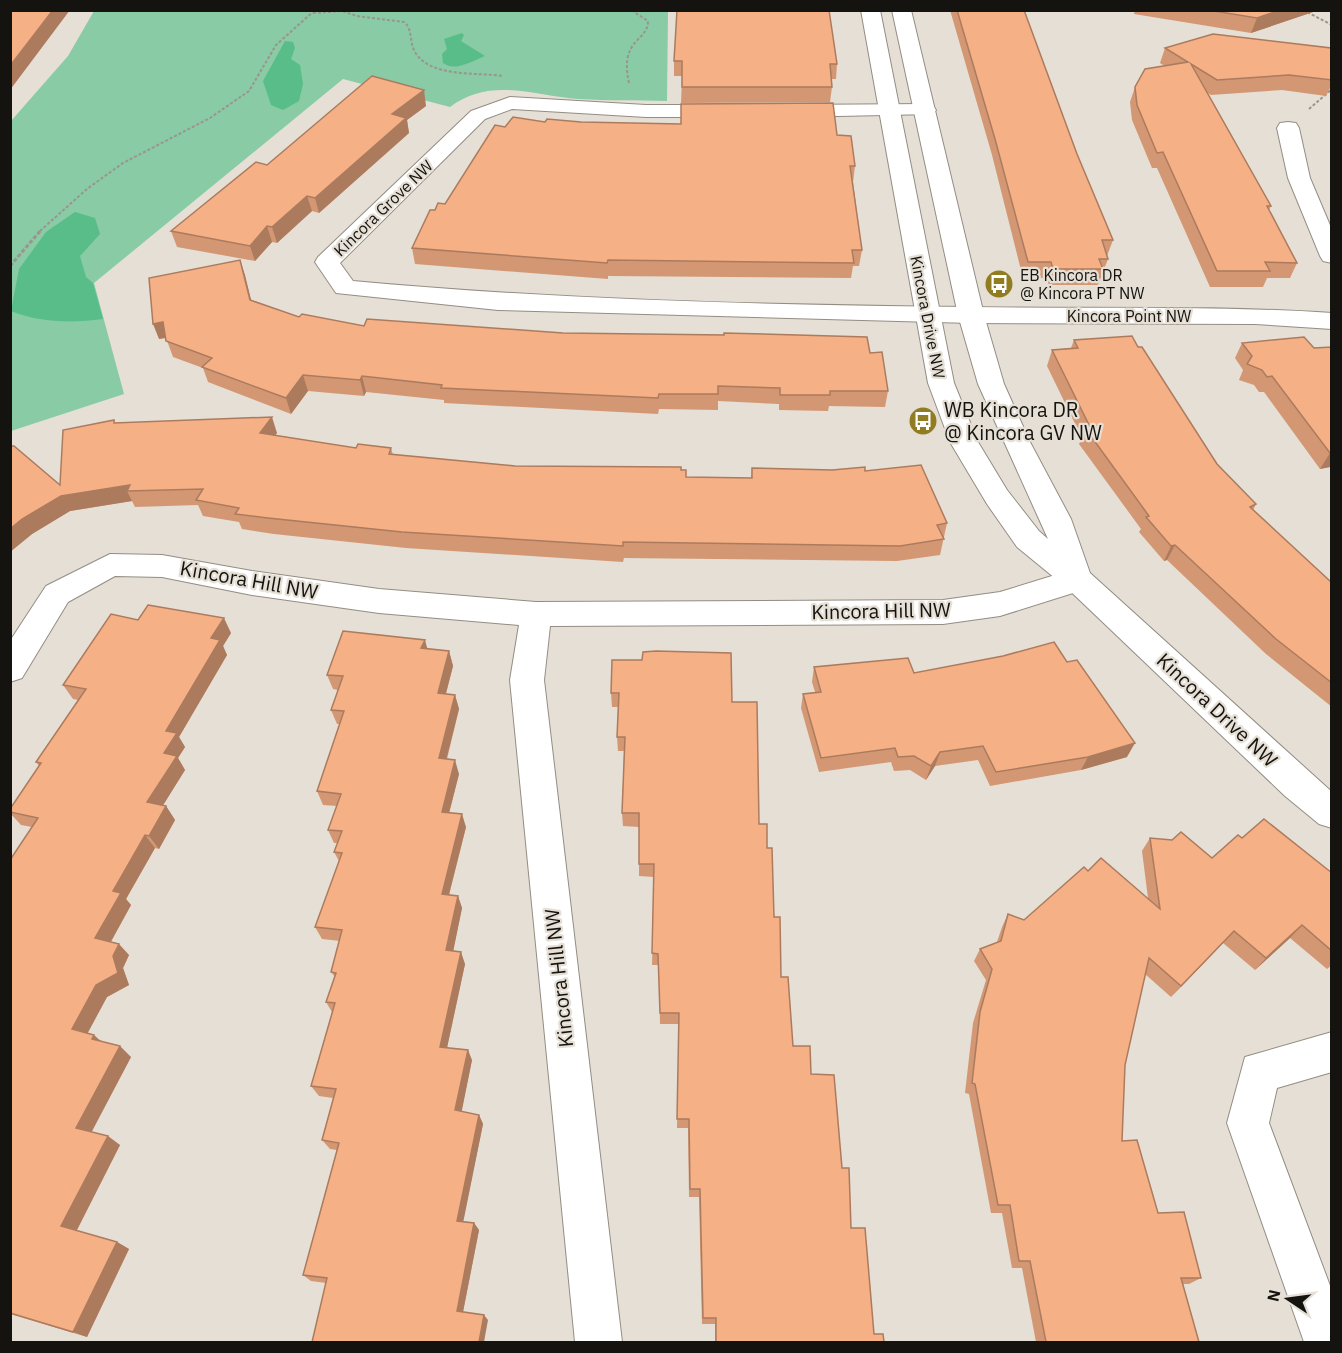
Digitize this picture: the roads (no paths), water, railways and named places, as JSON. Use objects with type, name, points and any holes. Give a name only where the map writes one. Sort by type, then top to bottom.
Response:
[{"type":"street","name":"Kincora Drive NW","points":[[870,10],[941,383],[964,442],[997,497],[1028,539],[1077,580],[1297,785],[1332,813]]},
{"type":"street","name":"Kincora Drive NW","points":[[901,10],[972,315],[992,384],[1016,442],[1056,519],[1077,580]]},
{"type":"street","name":"Kincora Grove NW","points":[[926,110],[646,111],[510,103],[478,115],[327,262],[345,288],[498,302],[927,314]]},
{"type":"street","points":[[1288,128],[1291,155],[1303,195],[1332,256]]},
{"type":"street","name":"Kincora Point NW","points":[[927,314],[1255,316],[1332,321]]},
{"type":"street","name":"Kincora Hill NW","points":[[10,669],[57,594],[110,565],[162,566],[252,583],[379,601],[536,614],[943,612],[1000,604],[1077,580]]},
{"type":"street","name":"Kincora Hill NW","points":[[536,614],[527,680],[598,1342]]},
{"type":"street","points":[[1327,1342],[1248,1123],[1260,1072],[1332,1052]]},
{"type":"place","name":"EB Kincora DR @ Kincora PT NW","points":[[999,284]]},
{"type":"place","name":"WB Kincora DR @ Kincora GV NW","points":[[923,421]]}]
